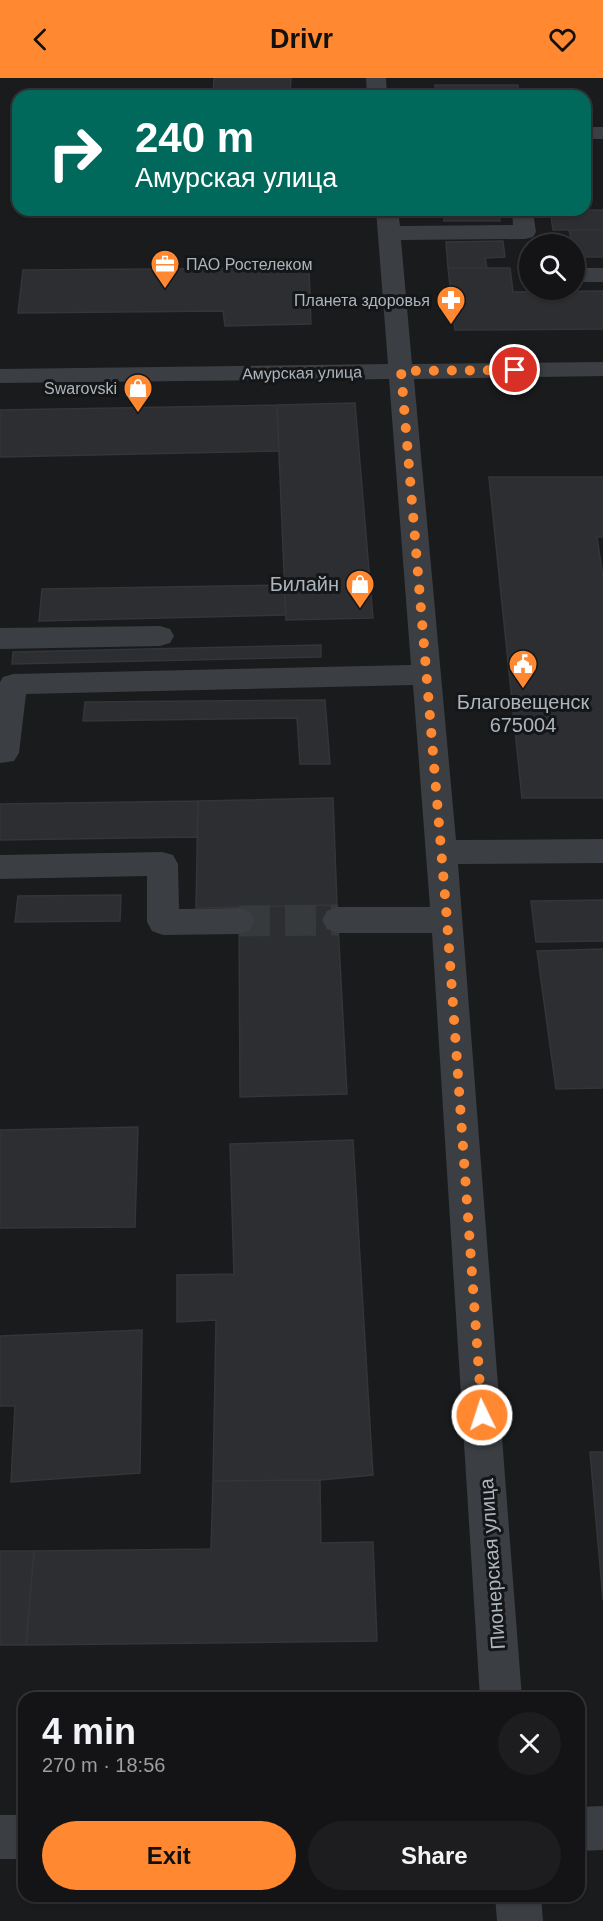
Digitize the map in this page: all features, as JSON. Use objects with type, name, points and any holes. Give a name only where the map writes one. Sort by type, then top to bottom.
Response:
[{"type":"street","name":"Пионерская улица","points":[[388,216],[447,920],[501,1692]]},
{"type":"street","points":[[389,233],[525,232],[523,216]]},
{"type":"street","points":[[585,275],[603,275]]},
{"type":"street","name":"Амурская улица","points":[[0,376],[603,369]]},
{"type":"street","points":[[0,638],[3,640],[160,636]]},
{"type":"street","points":[[4,753],[13,684],[427,675]]},
{"type":"street","points":[[441,852],[603,851]]},
{"type":"street","points":[[0,867],[162,864],[163,921],[239,921]]},
{"type":"street","points":[[338,920],[447,920]]},
{"type":"street","points":[[585,1829],[603,1828]]},
{"type":"street","points":[[0,1837],[18,1837]]},
{"type":"street","points":[[518,1902],[520,1921]]},
{"type":"building","points":[[214,78],[291,78],[290,90],[213,90]]},
{"type":"building","points":[[435,85],[518,85],[518,90],[435,90]]},
{"type":"building","points":[[591,210],[603,210],[603,230],[553,230],[551,216],[591,216]]},
{"type":"building","points":[[444,216],[500,216],[500,221],[444,221]]},
{"type":"building","points":[[569,230],[603,230],[603,257],[585,257],[585,234],[570,234]]},
{"type":"building","points":[[503,241],[505,257],[485,258],[487,268],[448,268],[446,242]]},
{"type":"building","name":"ПАО Ростелеком","points":[[309,268],[311,324],[225,326],[223,311],[18,313],[23,270]]},
{"type":"building","points":[[448,268],[510,268],[513,292],[519,292],[519,300],[585,300],[585,291],[603,291],[603,329],[455,330]]},
{"type":"building","points":[[355,403],[373,618],[286,620],[277,405]]},
{"type":"building","points":[[277,405],[279,451],[0,457],[0,410]]},
{"type":"building","points":[[489,477],[603,477],[603,537],[597,537],[603,577],[603,798],[522,798]]},
{"type":"building","points":[[284,585],[286,615],[39,621],[42,589]]},
{"type":"building","points":[[321,645],[321,657],[12,664],[13,652]]},
{"type":"building","points":[[325,700],[330,764],[300,764],[297,718],[83,721],[85,702]]},
{"type":"building","points":[[333,798],[337,905],[196,908],[198,801]]},
{"type":"building","points":[[198,801],[197,837],[0,840],[0,804]]},
{"type":"building","points":[[121,895],[120,921],[15,922],[18,896]]},
{"type":"building","points":[[603,900],[603,941],[536,942],[531,901]]},
{"type":"building","points":[[337,905],[347,1094],[240,1097],[239,907]]},
{"type":"building","points":[[603,949],[603,1088],[556,1089],[537,951]]},
{"type":"building","points":[[138,1127],[135,1227],[0,1228],[0,1130]]},
{"type":"building","points":[[353,1140],[373,1475],[320,1480],[213,1481],[216,1320],[177,1322],[177,1275],[234,1274],[230,1144]]},
{"type":"building","points":[[142,1330],[140,1473],[11,1482],[15,1406],[0,1406],[0,1336]]},
{"type":"building","points":[[590,1452],[603,1452],[603,1600]]},
{"type":"building","points":[[320,1480],[321,1543],[373,1542],[377,1641],[26,1645],[34,1551],[211,1549],[213,1481]]},
{"type":"building","points":[[0,1551],[34,1551],[26,1645],[0,1645]]},
{"type":"tunnel","points":[[239,921],[338,920]]},
{"type":"place","name":"ПАО Ростелеком","points":[[165,290]]},
{"type":"place","name":"Планета здоровья","points":[[451,326]]},
{"type":"place","name":"Swarovski","points":[[138,414]]},
{"type":"place","name":"Билайн","points":[[360,610]]},
{"type":"place","name":"Благовещенск 675004","points":[[523,690]]},
{"type":"route","points":[[482,1415],[447,920],[401,371],[515,370]]}]
